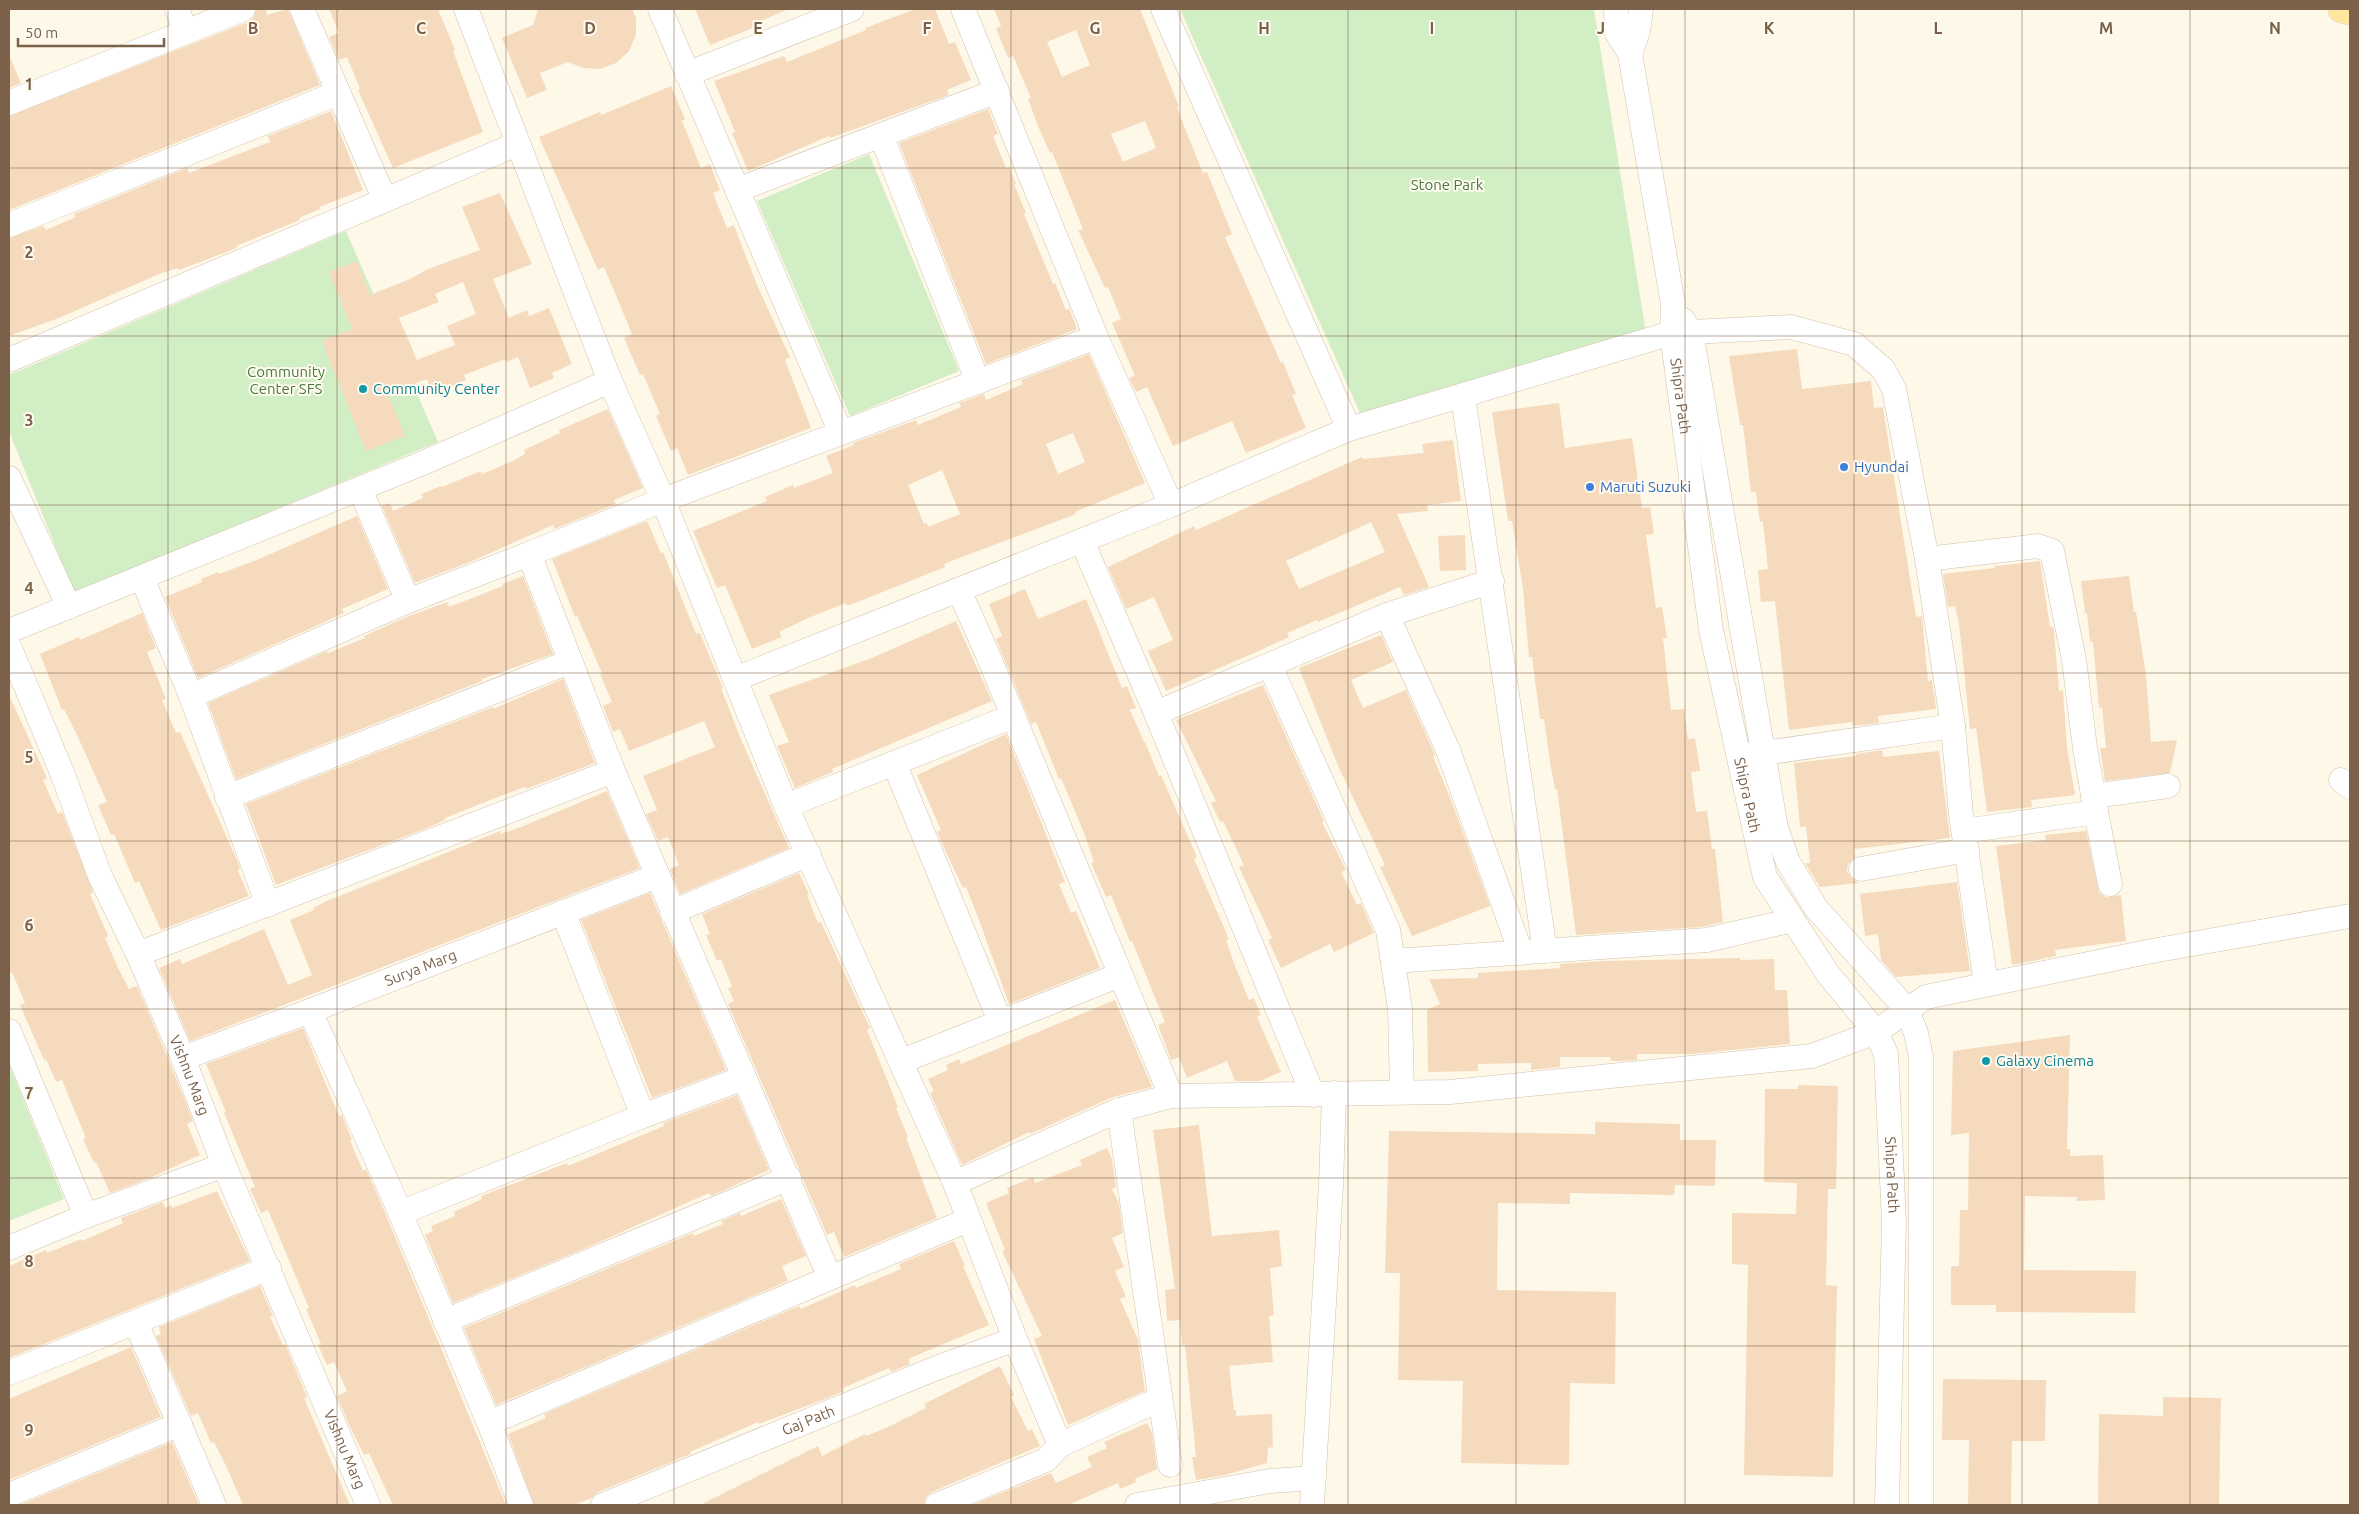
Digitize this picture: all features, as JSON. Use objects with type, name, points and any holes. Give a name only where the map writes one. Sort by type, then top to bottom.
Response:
[{"type":"main road","points":[[2342,9],[2350,11]]},
{"type":"street","points":[[176,9],[186,32]]},
{"type":"street","points":[[9,103],[243,9]]},
{"type":"street","points":[[302,9],[385,200]]},
{"type":"street","points":[[466,9],[610,381],[663,500],[786,806],[902,1061],[955,1183],[1015,1339],[1060,1445]]},
{"type":"street","points":[[660,9],[841,433]]},
{"type":"street","points":[[687,74],[852,9]]},
{"type":"street","points":[[963,9],[1096,337],[1171,505]]},
{"type":"street","points":[[1163,9],[1348,429]]},
{"type":"street","name":"Shipra Path","points":[[1616,9],[1617,32],[1630,54],[1674,304],[1681,333],[1711,630],[1766,877],[1828,974],[1876,1032],[1886,1054],[1894,1221],[1887,1505]]},
{"type":"street","name":"Shipra Path","points":[[1630,54],[1638,31],[1641,9]]},
{"type":"street","points":[[737,190],[997,91]]},
{"type":"street","points":[[9,226],[338,93]]},
{"type":"street","points":[[881,135],[978,382]]},
{"type":"street","points":[[9,360],[517,144]]},
{"type":"street","points":[[734,679],[1171,505],[1348,429],[1681,333],[1791,327],[1854,344],[1883,369],[1894,389],[1927,559],[1954,726],[1965,841],[1986,984]]},
{"type":"street","points":[[1681,333],[1765,752],[1776,828],[1788,862],[1816,908],[1907,1010],[1916,1033],[1921,1057],[1921,1505]]},
{"type":"street","points":[[191,696],[408,601],[663,500],[1096,337]]},
{"type":"street","points":[[9,631],[360,489],[610,381]]},
{"type":"street","points":[[1463,397],[1492,582],[1545,952]]},
{"type":"street","points":[[9,478],[69,607]]},
{"type":"street","points":[[360,489],[408,601]]},
{"type":"street","points":[[1082,541],[1324,1094],[1312,1505]]},
{"type":"street","points":[[1927,559],[2038,546],[2052,551],[2074,660],[2085,748],[2110,884]]},
{"type":"street","points":[[529,554],[569,662],[613,771],[743,1078],[789,1178],[830,1278]]},
{"type":"street","points":[[142,578],[191,696],[268,905]]},
{"type":"street","points":[[1156,713],[1387,615],[1492,582]]},
{"type":"street","points":[[959,590],[1171,1096]]},
{"type":"street","points":[[1387,615],[1448,750],[1521,953]]},
{"type":"street","name":"Vishnu Marg","points":[[9,646],[63,775],[100,876],[138,954],[183,1058],[224,1165],[368,1505]]},
{"type":"street","points":[[227,797],[569,662]]},
{"type":"street","points":[[1270,666],[1388,930],[1400,1009],[1402,1092]]},
{"type":"street","points":[[786,806],[1013,716]]},
{"type":"street","points":[[1739,756],[1954,726]]},
{"type":"street","points":[[894,763],[1000,1021]]},
{"type":"street","points":[[138,954],[613,771]]},
{"type":"street","points":[[1861,869],[2095,804],[2168,786]]},
{"type":"street","points":[[672,912],[808,854]]},
{"type":"street","name":"Surya Marg","points":[[183,1058],[310,1011],[657,876]]},
{"type":"street","points":[[563,912],[643,1116]]},
{"type":"street","points":[[955,1183],[1119,1110],[1171,1096],[1450,1092],[1812,1056],[1876,1032],[1926,997],[2162,949],[2350,916]]},
{"type":"street","points":[[1394,961],[1707,940],[1793,920]]},
{"type":"street","points":[[902,1061],[1120,975]]},
{"type":"street","points":[[310,1011],[400,1214],[489,1423],[521,1505]]},
{"type":"street","points":[[9,1031],[86,1216]]},
{"type":"street","points":[[400,1214],[643,1116],[743,1078]]},
{"type":"street","points":[[1119,1110],[1170,1465]]},
{"type":"street","points":[[9,1248],[86,1216],[224,1165]]},
{"type":"street","points":[[445,1320],[789,1178]]},
{"type":"street","points":[[489,1423],[968,1220]]},
{"type":"street","points":[[9,1373],[269,1268]]},
{"type":"street","points":[[136,1323],[214,1505]]},
{"type":"street","name":"Gaj Path","points":[[603,1505],[643,1497],[934,1369],[1015,1339]]},
{"type":"street","points":[[937,1505],[1046,1460],[1060,1445],[1160,1399]]},
{"type":"street","points":[[12,1498],[180,1424]]},
{"type":"street","points":[[1137,1505],[1270,1481],[1314,1478]]},
{"type":"green space","name":"Stone Park","points":[[1180,9],[1594,9],[1647,340],[1360,413]]},
{"type":"green space","points":[[869,154],[959,371],[850,416],[757,201]]},
{"type":"green space","name":"Community Center SFS","points":[[346,231],[438,442],[74,593],[9,431],[9,375]]},
{"type":"green space","points":[[9,1065],[64,1199],[9,1221]]},
{"type":"building","points":[[256,9],[266,9],[267,15],[288,9],[320,85],[9,210],[9,116],[248,22],[254,17]]},
{"type":"building","points":[[329,9],[438,9],[455,50],[453,51],[483,132],[393,168],[358,90],[360,89],[347,57],[339,60],[329,37],[339,33]]},
{"type":"building","points":[[538,9],[632,9],[636,18],[636,35],[629,51],[616,63],[600,69],[583,68],[568,62],[540,73],[547,90],[527,98],[502,38],[533,25]]},
{"type":"building","points":[[695,9],[789,9],[761,21],[763,24],[710,45]]},
{"type":"building","points":[[915,9],[935,9],[949,44],[955,42],[971,80],[947,90],[949,95],[830,138],[829,136],[748,171],[732,133],[735,132],[714,81],[784,56],[787,62],[866,30],[865,28]]},
{"type":"building","points":[[994,9],[1140,9],[1203,173],[1207,172],[1232,234],[1225,237],[1281,363],[1283,362],[1296,394],[1292,395],[1306,428],[1246,453],[1232,421],[1173,446],[1147,387],[1136,392],[1129,378],[1135,376],[1112,323],[1121,319],[1108,287],[1105,288],[1078,230],[1083,229],[1052,152],[1050,153],[1038,126],[1028,99],[1031,98],[1013,56],[1008,58],[996,28],[1001,26]],"holes":[[[1076,30],[1090,65],[1062,77],[1047,42]],[[1145,121],[1156,148],[1123,162],[1111,134]]]},
{"type":"building","points":[[9,55],[21,83],[9,88]]},
{"type":"building","points":[[671,86],[685,119],[682,121],[701,168],[710,164],[720,190],[713,193],[727,228],[734,225],[757,285],[790,357],[785,360],[811,428],[688,475],[677,448],[671,451],[656,416],[660,414],[643,374],[640,375],[624,338],[632,334],[604,267],[598,270],[539,137],[600,112],[601,115]]},
{"type":"building","points":[[988,109],[998,134],[993,136],[1006,168],[1009,167],[1016,184],[1014,184],[1026,213],[1024,214],[1053,284],[1055,283],[1066,310],[1069,308],[1077,329],[986,364],[899,143]]},
{"type":"building","points":[[331,111],[363,190],[319,207],[320,209],[299,218],[300,220],[236,246],[237,248],[179,270],[178,268],[159,274],[59,318],[9,336],[9,238],[43,226],[46,230],[76,217],[74,214],[187,168],[189,173],[270,142],[268,136]]},
{"type":"building","points":[[500,193],[532,264],[493,279],[509,318],[527,310],[529,316],[549,308],[572,364],[552,373],[554,378],[530,388],[518,357],[506,362],[505,359],[464,375],[466,380],[433,395],[427,379],[388,394],[405,436],[366,451],[322,341],[352,329],[329,272],[357,261],[370,295],[410,279],[428,269],[480,250],[462,207]],"holes":[[[463,282],[476,314],[447,326],[455,345],[417,360],[399,318],[439,302],[435,294]]]},
{"type":"building","points":[[1797,349],[1802,389],[1871,381],[1874,408],[1883,407],[1916,617],[1922,616],[1928,681],[1932,680],[1936,709],[1878,716],[1879,723],[1853,726],[1852,722],[1789,730],[1775,601],[1761,602],[1758,570],[1768,569],[1763,522],[1760,522],[1756,492],[1751,492],[1743,425],[1740,425],[1729,356]]},
{"type":"building","points":[[1089,354],[1145,483],[1075,512],[1076,514],[944,564],[945,567],[847,606],[846,603],[808,618],[779,632],[782,637],[752,649],[725,585],[717,588],[693,531],[767,501],[765,497],[793,485],[794,488],[833,473],[826,456],[854,445],[853,443],[916,420],[918,425],[961,407],[959,403],[984,394],[986,400],[1023,384],[1021,380]],"holes":[[[1073,433],[1085,462],[1058,474],[1046,444]],[[942,470],[960,514],[928,527],[927,523],[924,524],[908,485]]]},
{"type":"building","points":[[1559,403],[1565,448],[1632,438],[1642,508],[1650,507],[1654,534],[1646,535],[1656,608],[1662,607],[1667,638],[1663,638],[1671,710],[1684,709],[1688,739],[1695,738],[1700,771],[1691,772],[1696,812],[1707,811],[1712,849],[1715,849],[1723,922],[1702,927],[1576,935],[1557,789],[1555,789],[1544,719],[1540,719],[1532,657],[1529,657],[1523,589],[1512,521],[1508,521],[1492,412]]},
{"type":"building","points":[[608,409],[643,488],[614,500],[616,504],[554,529],[553,525],[470,562],[415,583],[382,506],[390,503],[393,511],[423,498],[421,494],[481,471],[482,474],[513,461],[525,454],[524,450],[560,433],[559,430]]},
{"type":"building","points":[[1453,440],[1461,501],[1427,505],[1428,511],[1397,514],[1429,587],[1404,595],[1400,587],[1287,633],[1289,637],[1166,691],[1148,651],[1173,640],[1154,597],[1126,609],[1108,567],[1194,526],[1196,530],[1362,457],[1363,459],[1424,453],[1422,444]],"holes":[[[1371,522],[1385,552],[1299,589],[1286,561]]]},
{"type":"building","points":[[357,516],[388,589],[342,609],[344,613],[198,678],[165,597],[202,582],[201,579],[259,559]]},
{"type":"building","points":[[647,521],[661,553],[663,552],[696,634],[700,633],[723,688],[721,688],[740,737],[789,848],[680,894],[670,869],[679,865],[668,837],[658,841],[646,814],[657,810],[643,776],[715,747],[704,721],[629,751],[620,729],[613,732],[603,706],[612,702],[600,674],[602,673],[577,616],[575,617],[552,559]]},
{"type":"building","points":[[1465,535],[1466,570],[1440,571],[1438,536]]},
{"type":"building","points":[[2040,561],[2050,627],[2053,627],[2054,631],[2059,691],[2063,690],[2067,748],[2075,795],[2031,800],[2032,807],[1987,812],[1976,728],[1970,729],[1959,623],[1955,606],[1948,607],[1943,574]]},
{"type":"building","points":[[523,576],[553,654],[482,679],[482,681],[236,779],[208,703],[327,651],[328,653],[365,638],[364,636],[404,618],[447,602],[449,607]]},
{"type":"building","points":[[2129,576],[2146,675],[2151,742],[2177,740],[2170,773],[2105,781],[2100,748],[2106,748],[2102,707],[2099,708],[2093,642],[2090,642],[2081,581]]},
{"type":"building","points":[[1025,589],[1038,619],[1086,599],[1122,688],[1127,686],[1136,708],[1130,710],[1197,857],[1194,859],[1229,939],[1226,940],[1235,966],[1249,1000],[1254,998],[1261,1015],[1257,1017],[1281,1072],[1260,1081],[1235,1081],[1227,1061],[1187,1078],[1179,1057],[1171,1060],[1158,1025],[1165,1022],[1132,941],[1130,942],[1111,895],[1106,897],[1091,863],[1094,862],[1084,833],[1061,778],[1059,779],[1036,722],[1031,724],[996,639],[1002,636],[989,604]]},
{"type":"building","points":[[142,613],[156,648],[147,652],[166,699],[162,700],[176,733],[180,732],[240,867],[238,871],[249,896],[161,930],[139,881],[135,883],[114,834],[111,835],[98,805],[107,802],[77,735],[64,709],[62,710],[40,654],[79,637],[80,640]]},
{"type":"building","points":[[956,621],[992,701],[832,769],[833,772],[795,788],[777,746],[789,742],[769,695],[872,658]]},
{"type":"building","points":[[1381,635],[1393,662],[1351,680],[1363,708],[1406,690],[1435,755],[1433,757],[1450,797],[1490,906],[1412,936],[1380,867],[1385,865],[1339,768],[1299,668]]},
{"type":"building","points":[[563,679],[595,763],[526,789],[525,787],[490,800],[445,818],[445,820],[430,827],[276,885],[246,804],[493,707],[493,709]]},
{"type":"building","points":[[1263,685],[1324,821],[1322,822],[1346,870],[1341,872],[1357,905],[1361,903],[1374,933],[1334,952],[1330,944],[1281,968],[1268,940],[1272,938],[1239,867],[1244,865],[1223,821],[1220,822],[1211,803],[1216,801],[1176,720]]},
{"type":"building","points":[[9,695],[47,778],[43,780],[58,814],[62,812],[63,814],[93,892],[90,894],[108,936],[105,938],[118,968],[129,989],[137,986],[170,1063],[193,1121],[187,1124],[200,1155],[152,1177],[110,1193],[83,1139],[86,1138],[62,1080],[56,1082],[46,1059],[44,1060],[20,1005],[25,1003],[12,972],[9,974]]},
{"type":"building","points":[[1006,734],[1065,882],[1059,884],[1071,913],[1076,911],[1100,968],[1009,1004],[966,887],[963,888],[937,832],[941,830],[917,775]]},
{"type":"building","points":[[1882,750],[1883,757],[1939,751],[1950,838],[1854,849],[1855,857],[1848,864],[1847,871],[1851,878],[1858,883],[1820,887],[1805,863],[1810,863],[1806,826],[1800,827],[1794,763],[1856,756],[1856,754]]},
{"type":"building","points":[[607,791],[640,868],[190,1041],[159,968],[180,959],[182,964],[264,929],[288,985],[312,975],[290,920],[314,910],[313,908],[327,901],[500,831],[501,834],[521,827]]},
{"type":"building","points":[[2086,831],[2099,893],[2106,897],[2121,895],[2126,941],[2055,950],[2056,956],[2012,965],[1996,846],[2046,840],[2045,835]]},
{"type":"building","points":[[799,873],[809,894],[807,895],[818,923],[821,922],[870,1028],[867,1030],[898,1107],[896,1108],[908,1137],[906,1138],[937,1218],[844,1257],[834,1232],[827,1235],[728,1004],[734,1001],[728,988],[732,987],[721,959],[717,961],[706,935],[710,934],[702,914]]},
{"type":"building","points":[[1957,882],[1970,971],[1896,977],[1881,960],[1878,934],[1865,936],[1860,894]]},
{"type":"building","points":[[650,893],[726,1070],[652,1098],[581,920]]},
{"type":"building","points":[[1740,958],[1740,960],[1774,959],[1775,990],[1787,990],[1790,1044],[1692,1054],[1637,1054],[1637,1060],[1621,1061],[1611,1061],[1610,1057],[1560,1057],[1560,1067],[1531,1070],[1531,1063],[1478,1064],[1478,1071],[1428,1072],[1427,1010],[1440,1004],[1429,979],[1478,978],[1478,973],[1560,968],[1560,964],[1604,961]]},
{"type":"building","points":[[1115,1000],[1152,1087],[1113,1097],[1030,1134],[1029,1132],[962,1165],[930,1093],[934,1091],[928,1079],[948,1070],[946,1065],[959,1059],[961,1064]]},
{"type":"building","points":[[303,1028],[339,1116],[342,1115],[352,1140],[350,1141],[363,1171],[366,1169],[381,1203],[506,1505],[393,1505],[369,1453],[364,1455],[349,1425],[337,1396],[347,1391],[334,1362],[327,1365],[318,1345],[321,1344],[306,1309],[309,1308],[268,1210],[261,1213],[250,1189],[255,1187],[206,1064]]},
{"type":"building","points":[[2070,1035],[2067,1149],[2070,1149],[2070,1156],[2103,1155],[2105,1200],[2077,1201],[2077,1197],[2025,1196],[2024,1270],[2136,1271],[2135,1313],[1996,1312],[1996,1305],[1951,1305],[1951,1266],[1959,1266],[1960,1210],[1968,1210],[1969,1133],[1951,1135],[1953,1051]]},
{"type":"building","points":[[1798,1085],[1838,1086],[1836,1189],[1828,1189],[1826,1285],[1837,1286],[1833,1477],[1744,1475],[1748,1265],[1732,1264],[1732,1213],[1796,1214],[1797,1183],[1764,1182],[1765,1089],[1798,1089]]},
{"type":"building","points":[[737,1095],[769,1170],[711,1196],[709,1193],[595,1244],[453,1303],[425,1235],[433,1231],[431,1226],[455,1216],[454,1212],[482,1199],[481,1196],[567,1163],[568,1166],[664,1126],[663,1123]]},
{"type":"building","points":[[1595,1122],[1680,1124],[1680,1140],[1716,1140],[1715,1186],[1675,1185],[1674,1195],[1570,1193],[1570,1204],[1498,1203],[1497,1290],[1616,1292],[1615,1384],[1570,1383],[1569,1465],[1461,1463],[1463,1381],[1398,1380],[1400,1273],[1385,1273],[1389,1131],[1595,1134]]},
{"type":"building","points":[[1199,1125],[1212,1236],[1279,1230],[1282,1266],[1270,1268],[1274,1315],[1269,1316],[1273,1362],[1229,1366],[1236,1416],[1272,1414],[1273,1447],[1268,1448],[1267,1463],[1225,1475],[1196,1480],[1192,1457],[1196,1457],[1185,1345],[1182,1345],[1180,1320],[1167,1321],[1165,1290],[1175,1289],[1153,1130]]},
{"type":"building","points":[[1107,1148],[1112,1159],[1116,1187],[1112,1189],[1119,1203],[1123,1233],[1112,1238],[1124,1267],[1115,1271],[1126,1297],[1120,1299],[1138,1340],[1145,1391],[1068,1425],[1034,1339],[1042,1336],[1002,1251],[1005,1250],[986,1203],[1009,1193],[1007,1188],[1033,1177],[1035,1183],[1082,1165],[1080,1160]]},
{"type":"building","points":[[217,1191],[250,1261],[9,1358],[9,1266],[46,1250],[47,1253],[81,1239],[82,1241],[123,1223],[121,1218],[163,1202],[165,1208],[171,1205],[172,1208]]},
{"type":"building","points":[[781,1199],[806,1256],[782,1266],[788,1281],[496,1405],[464,1328],[693,1233],[694,1236],[723,1224],[721,1221],[740,1213],[741,1216]]},
{"type":"building","points":[[954,1241],[989,1325],[908,1359],[910,1364],[891,1372],[889,1368],[843,1388],[844,1391],[825,1399],[759,1424],[758,1422],[690,1452],[691,1454],[598,1492],[592,1498],[574,1505],[534,1505],[508,1434],[546,1418],[544,1414],[799,1306],[801,1309],[855,1285],[856,1288],[901,1269],[899,1264]]},
{"type":"building","points":[[260,1286],[273,1316],[270,1317],[283,1345],[285,1344],[307,1397],[304,1398],[350,1505],[243,1505],[227,1468],[214,1442],[211,1443],[198,1413],[191,1416],[156,1336],[161,1334],[159,1327]]},
{"type":"building","points":[[131,1347],[161,1417],[9,1480],[9,1399]]},
{"type":"building","points":[[1000,1366],[1014,1395],[1011,1397],[1028,1431],[1032,1429],[1040,1446],[932,1492],[926,1497],[924,1505],[700,1505],[818,1446],[822,1456],[865,1434],[866,1436],[888,1427],[926,1408],[924,1404]]},
{"type":"building","points":[[1943,1379],[2046,1380],[2045,1441],[2012,1441],[2011,1505],[1968,1505],[1969,1440],[1942,1440]]},
{"type":"building","points":[[2163,1397],[2221,1398],[2219,1505],[2098,1505],[2099,1414],[2163,1416]]},
{"type":"building","points":[[1147,1423],[1152,1433],[1157,1469],[1135,1479],[1136,1482],[1120,1489],[1118,1483],[1068,1505],[972,1505],[1051,1473],[1056,1483],[1092,1467],[1087,1457],[1107,1448],[1104,1442]]},
{"type":"building","points":[[172,1442],[199,1505],[20,1505]]},
{"type":"place","name":"Community Center","points":[[363,389]]},
{"type":"place","name":"Hyundai","points":[[1844,467]]},
{"type":"place","name":"Maruti Suzuki","points":[[1590,487]]},
{"type":"place","name":"Galaxy Cinema","points":[[1986,1061]]}]
